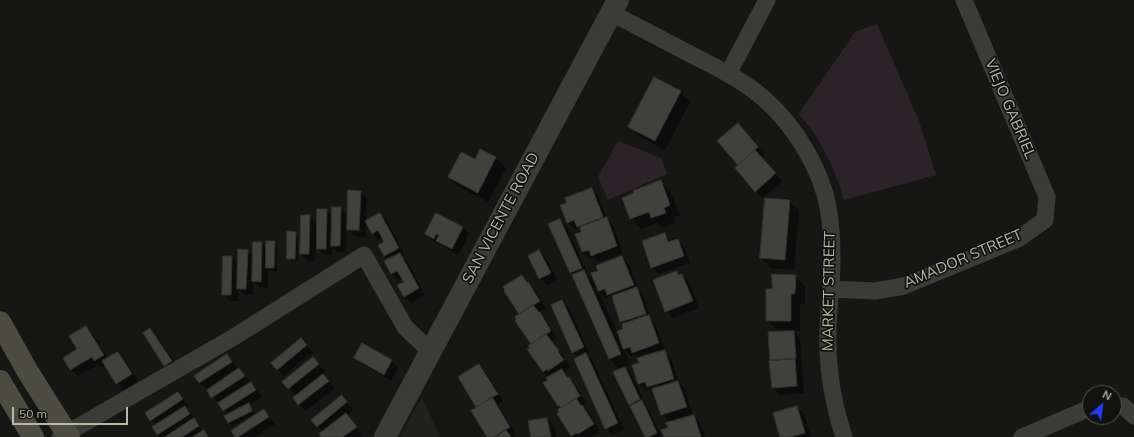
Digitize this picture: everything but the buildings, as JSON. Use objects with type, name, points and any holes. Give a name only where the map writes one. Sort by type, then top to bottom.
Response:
[{"type":"main road","points":[[0,322],[65,436]]},
{"type":"main road","points":[[0,381],[33,437]]},
{"type":"street","points":[[728,74],[767,0]]},
{"type":"street","name":"VIEJO GABRIEL","points":[[964,0],[1047,197],[1045,220]]},
{"type":"street","name":"MARKET STREET","points":[[615,6],[752,89],[770,103],[796,135],[818,174],[825,194],[832,237],[828,358],[835,404],[844,437]]},
{"type":"street","name":"SAN VICENTE ROAD","points":[[385,437],[615,6]]},
{"type":"street","name":"AMADOR STREET","points":[[831,289],[875,291],[904,286],[1018,239],[1045,220]]},
{"type":"street","points":[[65,436],[234,337],[364,255],[405,327],[430,351]]},
{"type":"street","points":[[1022,437],[1082,411]]},
{"type":"shaded area","points":[[877,24],[919,121],[936,175],[844,200],[832,166],[821,144],[799,114],[855,32]]},
{"type":"shaded area","points":[[618,141],[661,158],[667,174],[608,200],[598,177]]},
{"type":"shaded area","points":[[422,397],[440,437],[400,437]]}]
